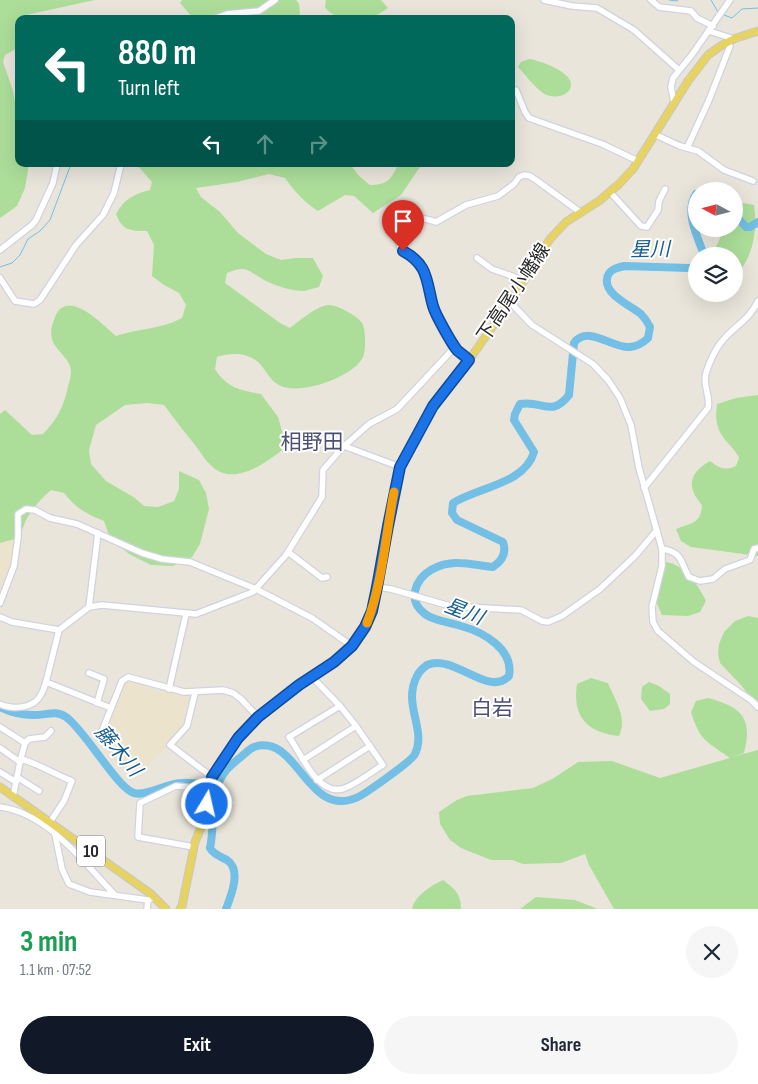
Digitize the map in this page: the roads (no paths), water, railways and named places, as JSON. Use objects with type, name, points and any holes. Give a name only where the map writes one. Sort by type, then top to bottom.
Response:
[{"type":"main road","name":"下高尾小幡線","points":[[180,909],[194,847],[204,820],[210,784],[238,738],[258,717],[334,662],[352,646],[365,627],[372,611],[400,467],[433,406],[469,360],[510,302],[550,239],[566,222],[610,192],[638,162],[674,103],[703,61],[714,50],[731,41],[758,31]]},
{"type":"main road","name":"10","points":[[0,787],[166,909]]},
{"type":"street","points":[[224,15],[259,12],[275,0]]},
{"type":"street","points":[[544,0],[572,6],[597,8],[611,15],[634,30],[679,70]]},
{"type":"street","points":[[651,0],[659,7],[691,11],[711,29],[731,41],[713,91],[687,148]]},
{"type":"street","points":[[674,103],[671,87],[674,78],[730,0]]},
{"type":"street","points":[[516,90],[529,118],[602,144],[638,162]]},
{"type":"street","points":[[656,135],[698,151],[724,170],[753,181]]},
{"type":"street","points":[[0,250],[36,220],[50,189],[56,167]]},
{"type":"street","points":[[0,278],[15,301],[34,304],[40,300],[76,245],[103,215],[114,192],[120,167]]},
{"type":"street","points":[[469,360],[455,347],[433,307],[430,288],[423,270],[415,259],[399,246],[402,230],[406,225],[418,218],[436,222],[466,204],[498,196],[524,175],[530,176],[580,212]]},
{"type":"street","points":[[610,192],[641,226],[646,227],[658,210],[659,201],[665,189]]},
{"type":"street","points":[[477,258],[492,268],[523,280]]},
{"type":"street","points":[[644,488],[708,408],[710,402],[704,379],[706,372],[724,339],[750,316],[758,301]]},
{"type":"street","points":[[510,302],[532,325],[593,364],[608,380],[620,398],[631,425],[644,488],[662,549],[662,566],[652,615],[658,631],[694,662],[751,700],[758,707]]},
{"type":"street","points":[[0,704],[20,708],[36,701],[43,691],[46,682],[59,630],[89,607],[102,605],[196,614],[254,592],[288,552],[322,497],[323,470],[344,446],[369,424],[398,409],[455,347]]},
{"type":"street","points":[[344,446],[400,467]]},
{"type":"street","points":[[0,603],[14,566],[18,537],[18,516],[26,509],[35,510],[50,518],[77,524],[142,553],[190,562],[256,589],[312,618],[352,646]]},
{"type":"street","points":[[377,587],[450,606],[521,610],[542,621],[548,622],[555,620],[600,589],[635,556],[657,530]]},
{"type":"street","points":[[89,607],[98,533]]},
{"type":"street","points":[[662,549],[672,550],[679,556],[689,577],[704,582],[713,579],[725,570],[747,562],[751,558],[754,549],[758,548]]},
{"type":"street","points":[[288,552],[322,578],[326,577]]},
{"type":"street","points":[[169,689],[186,614]]},
{"type":"street","points":[[0,617],[12,622],[59,630]]},
{"type":"street","points":[[89,674],[104,679],[97,703]]},
{"type":"street","points":[[312,677],[340,706],[356,726],[382,766],[343,789],[334,790],[317,780],[290,737],[340,706]]},
{"type":"street","points":[[100,736],[122,681],[126,678],[169,689],[195,693],[223,690],[241,699],[258,717]]},
{"type":"street","points":[[46,682],[111,708]]},
{"type":"street","points":[[195,693],[192,712],[186,726],[170,745],[210,784]]},
{"type":"street","points":[[303,760],[356,726]]},
{"type":"street","points":[[0,727],[25,743]]},
{"type":"street","points":[[13,796],[25,743],[35,737],[45,737],[51,730]]},
{"type":"street","points":[[317,780],[370,746]]},
{"type":"street","points":[[0,748],[20,760],[39,764],[52,773],[72,782],[64,801],[50,822]]},
{"type":"street","points":[[0,772],[39,791]]},
{"type":"street","points":[[194,847],[138,837],[140,802],[176,786],[210,784]]},
{"type":"street","points":[[0,807],[24,813],[56,830],[115,895]]},
{"type":"street","points":[[56,830],[62,869],[69,884],[90,892],[152,899],[147,909]]},
{"type":"waterway","points":[[669,0],[678,0]]},
{"type":"waterway","points":[[711,0],[718,12]]},
{"type":"waterway","points":[[724,15],[732,18],[742,9],[758,8]]},
{"type":"waterway","points":[[0,267],[12,263],[20,255],[28,239],[40,231],[50,220],[70,167]]},
{"type":"waterway","name":"星川","points":[[743,224],[746,227],[750,227],[758,222]]},
{"type":"waterway","name":"星川","points":[[698,238],[701,247]]},
{"type":"waterway","name":"星川","points":[[226,909],[235,876],[231,864],[215,854],[210,848],[216,790],[225,772],[249,750],[254,747],[269,746],[282,752],[314,788],[326,797],[341,801],[358,797],[398,770],[415,754],[418,745],[418,735],[413,707],[413,687],[421,670],[427,665],[437,663],[448,665],[491,682],[501,681],[509,676],[507,658],[502,650],[487,637],[470,629],[437,620],[425,614],[415,601],[417,584],[421,578],[438,566],[452,563],[467,563],[493,567],[503,556],[503,542],[457,520],[452,513],[453,503],[511,478],[529,463],[534,452],[514,420],[515,414],[520,404],[528,403],[552,407],[563,402],[569,395],[574,343],[580,338],[593,336],[616,345],[630,347],[640,344],[648,338],[650,327],[644,317],[610,290],[607,279],[611,271],[624,266],[688,268]]},
{"type":"waterway","name":"藤木川","points":[[0,707],[12,712],[25,714],[58,713],[66,717],[82,733],[119,781],[134,793],[145,793],[182,783],[216,786]]},
{"type":"district","name":"相野田","points":[[312,442]]},
{"type":"district","name":"白岩","points":[[492,708]]}]
